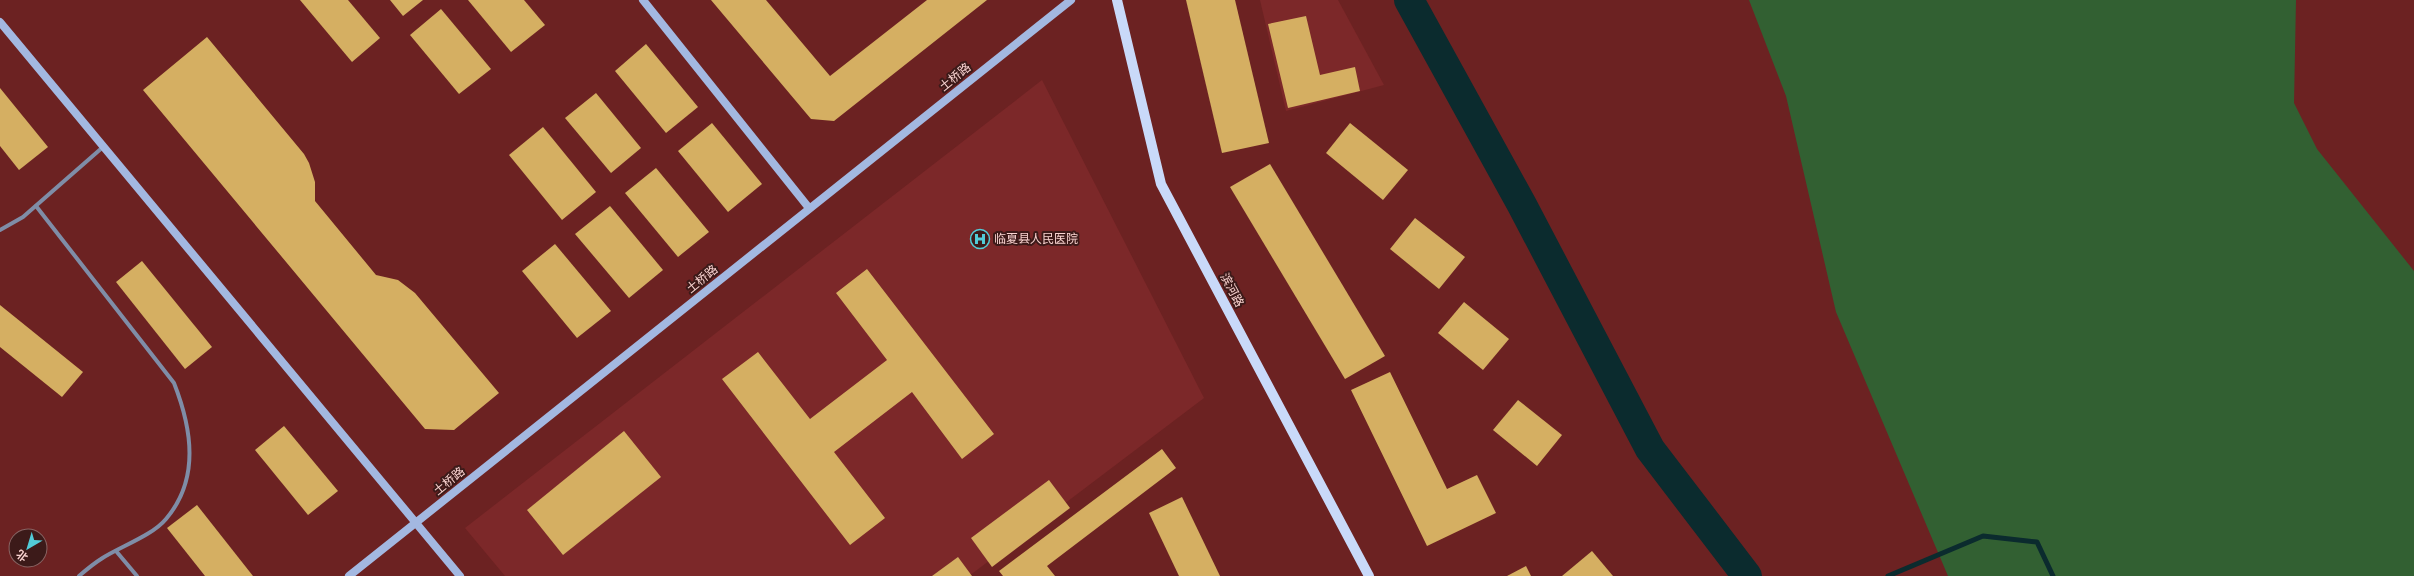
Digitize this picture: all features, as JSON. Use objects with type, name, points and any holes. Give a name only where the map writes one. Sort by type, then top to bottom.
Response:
[{"type":"main road","name":"滨河路","points":[[1117,0],[1161,184],[1369,576]]},
{"type":"street","points":[[643,0],[810,208]]},
{"type":"street","name":"土桥路","points":[[349,576],[1071,0]]},
{"type":"street","points":[[0,22],[460,576]]},
{"type":"street","points":[[0,230],[23,217],[103,146]]},
{"type":"street","points":[[36,206],[174,383],[186,422],[189,456],[186,485],[166,520],[135,541],[100,559],[79,576]]},
{"type":"street","points":[[116,551],[137,576]]},
{"type":"shaded area","points":[[1260,0],[1338,0],[1384,85],[1286,111]]},
{"type":"shaded area","name":"临夏县人民医院","points":[[1042,80],[1204,398],[969,576],[505,576],[465,528]]},
{"type":"green space","points":[[1749,0],[2296,0],[2294,103],[2317,149],[2414,271],[2414,576],[1948,576],[1836,312],[1786,96]]},
{"type":"building","points":[[300,0],[348,0],[380,38],[352,62]]},
{"type":"building","points":[[390,0],[423,0],[403,16]]},
{"type":"building","points":[[468,0],[524,0],[545,25],[511,52]]},
{"type":"building","points":[[711,0],[766,0],[830,76],[927,0],[987,0],[834,121],[811,119]]},
{"type":"building","points":[[1186,0],[1235,0],[1269,143],[1222,153]]},
{"type":"building","points":[[441,9],[491,69],[459,94],[410,35]]},
{"type":"building","points":[[1306,16],[1320,75],[1355,67],[1360,91],[1288,108],[1268,24]]},
{"type":"building","points":[[207,37],[304,154],[309,163],[315,182],[315,201],[376,275],[398,280],[415,293],[499,393],[454,430],[425,429],[143,90]]},
{"type":"building","points":[[646,44],[698,107],[666,133],[615,71]]},
{"type":"building","points":[[0,88],[48,147],[19,170],[0,146]]},
{"type":"building","points":[[596,93],[641,148],[611,173],[565,118]]},
{"type":"building","points":[[712,123],[762,184],[728,212],[678,151]]},
{"type":"building","points":[[1350,123],[1408,170],[1383,200],[1326,153]]},
{"type":"building","points":[[543,127],[596,192],[562,220],[509,155]]},
{"type":"building","points":[[1270,164],[1385,356],[1345,379],[1230,187]]},
{"type":"building","points":[[656,168],[709,232],[678,257],[625,193]]},
{"type":"building","points":[[610,206],[663,270],[629,298],[575,234]]},
{"type":"building","points":[[1415,218],[1465,257],[1439,289],[1390,249]]},
{"type":"building","points":[[555,244],[611,311],[577,338],[522,271]]},
{"type":"building","points":[[142,261],[212,347],[185,369],[116,282]]},
{"type":"building","points":[[867,269],[994,434],[962,459],[912,392],[834,452],[885,518],[850,545],[722,379],[758,352],[810,419],[887,360],[836,293]]},
{"type":"building","points":[[1464,302],[1509,339],[1483,370],[1438,333]]},
{"type":"building","points":[[0,305],[83,372],[62,397],[0,347]]},
{"type":"building","points":[[1390,372],[1447,489],[1477,475],[1496,513],[1427,546],[1351,390]]},
{"type":"building","points":[[1518,400],[1562,435],[1537,466],[1493,430]]},
{"type":"building","points":[[284,426],[338,491],[308,515],[255,450]]},
{"type":"building","points":[[624,431],[661,477],[563,555],[527,510]]},
{"type":"building","points":[[1162,449],[1176,468],[1047,566],[1055,576],[1003,576],[999,571]]},
{"type":"building","points":[[1049,480],[1070,508],[992,567],[971,538]]},
{"type":"building","points":[[1182,497],[1220,576],[1179,576],[1149,513]]},
{"type":"building","points":[[197,505],[253,576],[205,576],[167,528]]},
{"type":"building","points":[[1592,551],[1613,576],[1562,576]]},
{"type":"building","points":[[958,557],[972,576],[932,576]]},
{"type":"building","points":[[1526,566],[1531,576],[1507,576]]},
{"type":"waterway","points":[[1409,0],[1522,205],[1650,449],[1747,576]]},
{"type":"waterway","points":[[1888,576],[1983,536],[2037,542],[2053,576]]},
{"type":"place","name":"临夏县人民医院","points":[[980,239]]}]
